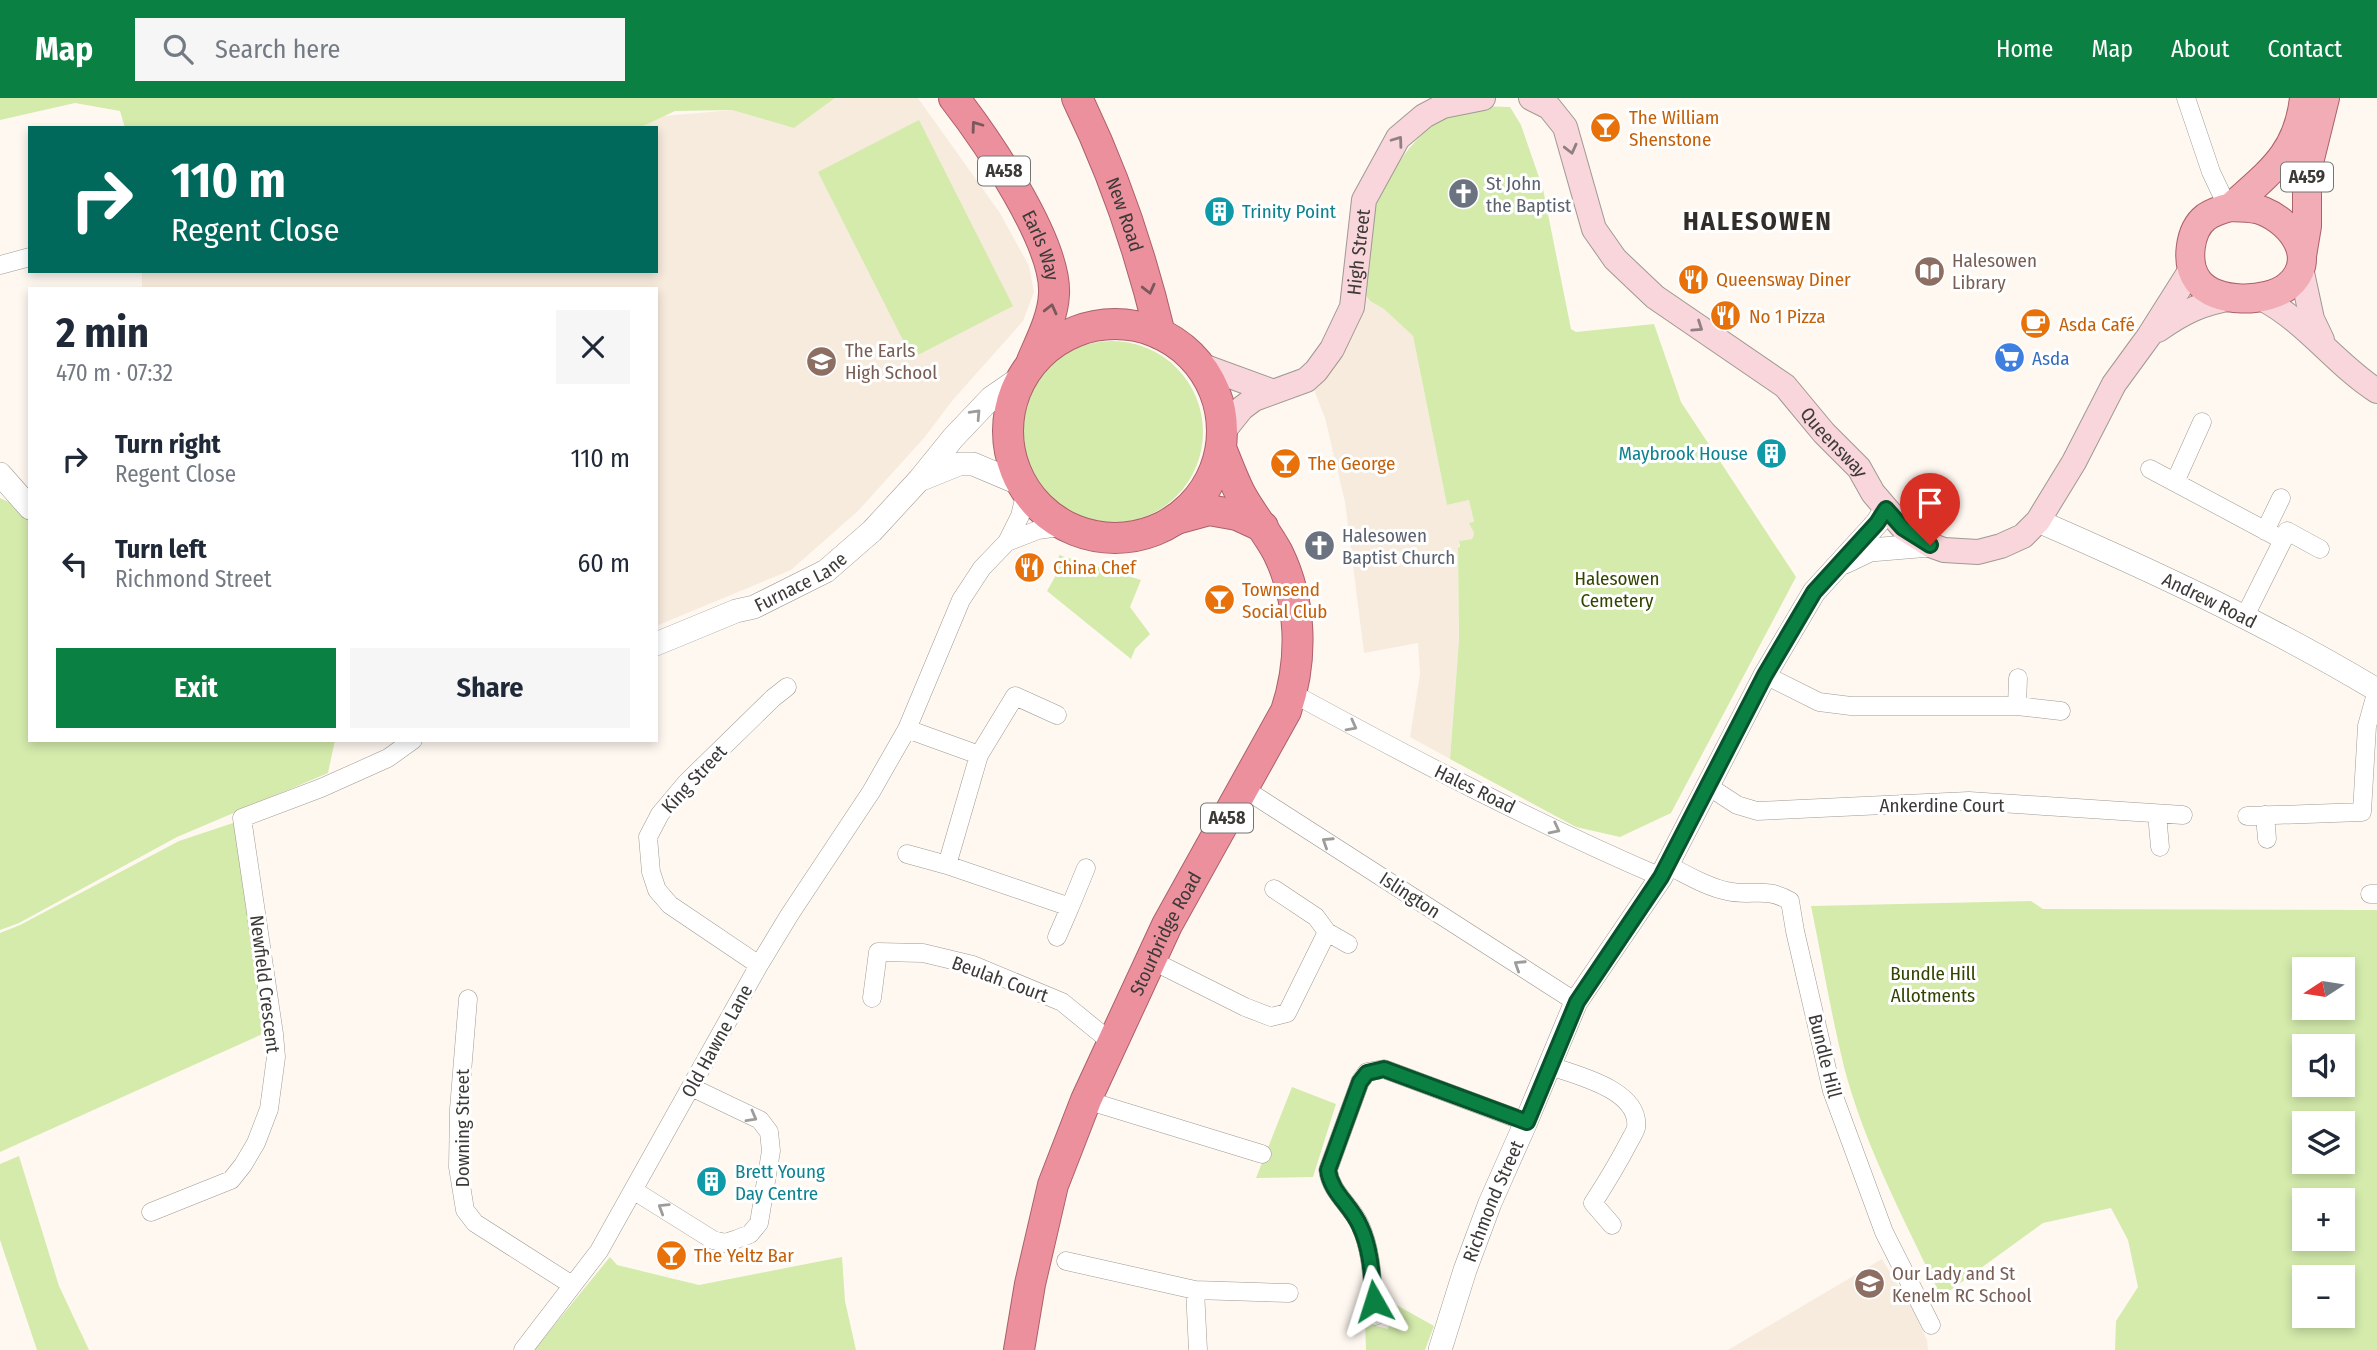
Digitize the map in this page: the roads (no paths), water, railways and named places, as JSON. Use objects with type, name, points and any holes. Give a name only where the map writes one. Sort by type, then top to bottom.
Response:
[{"type":"highway","name":"Earls Way","points":[[954,98],[979,130],[1020,198],[1052,272],[1054,294],[1051,312],[1026,372]]},
{"type":"highway","name":"New Road","points":[[1077,98],[1095,135],[1143,262],[1160,334]]},
{"type":"highway","name":"A458","points":[[1176,519],[1206,488],[1217,465],[1221,440],[1221,417],[1216,393],[1200,365],[1182,347],[1160,334],[1131,325],[1090,327],[1052,344],[1026,372],[1011,408],[1008,431],[1014,464],[1025,488],[1043,509],[1066,526],[1094,536],[1122,537],[1151,532],[1176,519],[1209,510],[1237,515],[1263,527]]},
{"type":"highway","name":"A458","points":[[1221,440],[1241,494],[1263,527]]},
{"type":"highway","name":"Stourbridge Road","points":[[1019,1350],[1030,1284],[1053,1185],[1086,1100],[1167,925],[1286,711],[1292,694],[1298,660],[1296,615],[1285,569],[1263,527]]},
{"type":"main road","name":"High Street","points":[[1221,440],[1242,408],[1271,391],[1306,380],[1332,349],[1352,307],[1364,200],[1398,138],[1409,127],[1443,106],[1483,98]]},
{"type":"main road","name":"Queensway","points":[[1531,98],[1549,107],[1565,127],[1594,229],[1615,259],[1655,298],[1785,386],[1824,433],[1859,468],[1886,509],[1903,528],[1930,545],[1944,550],[1978,552],[2001,546],[2023,536],[2038,521],[2074,462],[2114,384],[2149,336],[2192,268]]},
{"type":"main road","name":"A459","points":[[2223,210],[2268,174],[2289,150],[2301,122],[2304,98]]},
{"type":"main road","name":"A459","points":[[2301,263],[2307,226],[2307,171],[2325,98]]},
{"type":"main road","points":[[2324,344],[2312,319],[2300,245],[2279,219],[2258,209],[2223,210],[2199,225],[2190,257],[2197,280],[2205,288],[2248,298],[2287,313],[2362,381],[2377,391]]},
{"type":"main road","points":[[2248,298],[2288,285],[2301,263]]},
{"type":"main road","name":"Queensway","points":[[2149,336],[2190,309],[2212,301],[2248,298]]},
{"type":"main road","points":[[1200,365],[1271,391]]},
{"type":"street","points":[[2186,98],[2223,210]]},
{"type":"street","points":[[0,265],[28,258]]},
{"type":"street","name":"Furnace Lane","points":[[658,642],[736,611],[754,607],[826,570],[872,530],[991,398],[1026,372]]},
{"type":"street","points":[[2175,482],[2202,422]]},
{"type":"street","name":"Furnace Lane","points":[[919,480],[959,464],[973,464],[1025,488]]},
{"type":"street","points":[[2150,469],[2283,540]]},
{"type":"street","points":[[0,474],[28,506]]},
{"type":"street","points":[[1007,542],[1020,516],[1025,488]]},
{"type":"street","points":[[2264,531],[2281,498]]},
{"type":"street","name":"Richmond Street","points":[[1445,1348],[1465,1270],[1477,1236],[1577,1002],[1664,871],[1765,675],[1814,592],[1877,523],[1886,509]]},
{"type":"street","name":"Andrew Road","points":[[2038,521],[2105,550],[2244,618],[2377,690]]},
{"type":"street","points":[[1007,542],[1038,530],[1066,526]]},
{"type":"street","points":[[2244,618],[2287,531],[2320,549]]},
{"type":"street","name":"Old Hawne Lane","points":[[523,1350],[599,1251],[759,965],[872,792],[907,729],[961,600],[982,568],[1007,542]]},
{"type":"street","points":[[1837,566],[1870,550],[1930,545]]},
{"type":"street","points":[[1765,675],[1819,702],[1851,706],[2017,706],[2061,710]]},
{"type":"street","points":[[2017,706],[2018,678]]},
{"type":"street","name":"King Street","points":[[759,965],[670,905],[657,890],[650,872],[648,837],[660,814],[686,783],[787,687]]},
{"type":"street","points":[[2267,839],[2256,815],[2362,812],[2367,726],[2377,690]]},
{"type":"street","name":"Hales Road","points":[[1292,694],[1440,773],[1595,849],[1664,871]]},
{"type":"street","points":[[947,864],[979,755],[1015,696],[1057,715]]},
{"type":"street","points":[[907,729],[979,755]]},
{"type":"street","name":"Newfield Crescent","points":[[151,1212],[230,1180],[256,1143],[269,1110],[275,1057],[274,1034],[242,818],[321,788],[388,758],[410,742]]},
{"type":"street","name":"Ankerdine Court","points":[[1708,786],[1737,805],[1758,811],[1969,801],[2183,815]]},
{"type":"street","name":"Islington","points":[[1243,788],[1577,1002]]},
{"type":"street","points":[[2157,814],[2160,847]]},
{"type":"street","points":[[907,854],[947,864],[1070,907]]},
{"type":"street","points":[[1057,937],[1086,868]]},
{"type":"street","name":"Bundle Hill","points":[[1664,871],[1729,892],[1777,893],[1790,901],[1832,1091],[1884,1232],[1931,1325]]},
{"type":"street","points":[[1274,889],[1316,917],[1327,932],[1348,944]]},
{"type":"street","points":[[1151,960],[1245,1007],[1271,1017],[1279,1016],[1287,1013],[1327,932]]},
{"type":"street","name":"Beulah Court","points":[[872,998],[878,952],[923,953],[974,965],[1062,1002],[1111,1042]]},
{"type":"street","name":"Downing Street","points":[[468,999],[458,1109],[458,1167],[465,1210],[475,1223],[572,1285]]},
{"type":"street","points":[[1550,1066],[1591,1080],[1620,1094],[1631,1106],[1636,1128],[1613,1173],[1593,1203],[1612,1225]]},
{"type":"street","points":[[1375,1316],[1367,1245],[1359,1223],[1329,1183],[1328,1170],[1360,1082],[1367,1073],[1384,1069],[1527,1122]]},
{"type":"street","points":[[633,1190],[713,1240],[725,1243],[750,1234],[759,1223],[771,1151],[769,1132],[760,1120],[691,1087]]},
{"type":"street","points":[[1086,1100],[1262,1154]]},
{"type":"street","points":[[1066,1261],[1195,1290],[1289,1293]]},
{"type":"street","points":[[1195,1290],[1198,1350]]},
{"type":"place","name":"The William Shenstone","points":[[1606,128]]},
{"type":"place","name":"St John the Baptist","points":[[1463,194]]},
{"type":"place","name":"Trinity Point","points":[[1219,211]]},
{"type":"place","name":"Halesowen Library","points":[[1929,271]]},
{"type":"place","name":"Queensway Diner","points":[[1693,279]]},
{"type":"place","name":"No 1 Pizza","points":[[1726,316]]},
{"type":"place","name":"Asda Café","points":[[2036,324]]},
{"type":"place","name":"Asda","points":[[2009,358]]},
{"type":"place","name":"The Earls High School","points":[[822,361]]},
{"type":"place","name":"Maybrook House","points":[[1771,453]]},
{"type":"place","name":"The George","points":[[1285,463]]},
{"type":"place","name":"Halesowen Baptist Church","points":[[1319,546]]},
{"type":"place","name":"China Chef","points":[[1030,567]]},
{"type":"place","name":"Townsend Social Club","points":[[1219,600]]},
{"type":"place","name":"Brett Young Day Centre","points":[[712,1182]]},
{"type":"place","name":"The Yeltz Bar","points":[[671,1255]]},
{"type":"place","name":"Our Lady and St Kenelm RC School","points":[[1869,1284]]},
{"type":"district","name":"HALESOWEN","points":[[1758,221]]},
{"type":"park label","name":"Halesowen Cemetery","points":[[1617,589]]},
{"type":"park label","name":"Bundle Hill Allotments","points":[[1933,984]]}]
